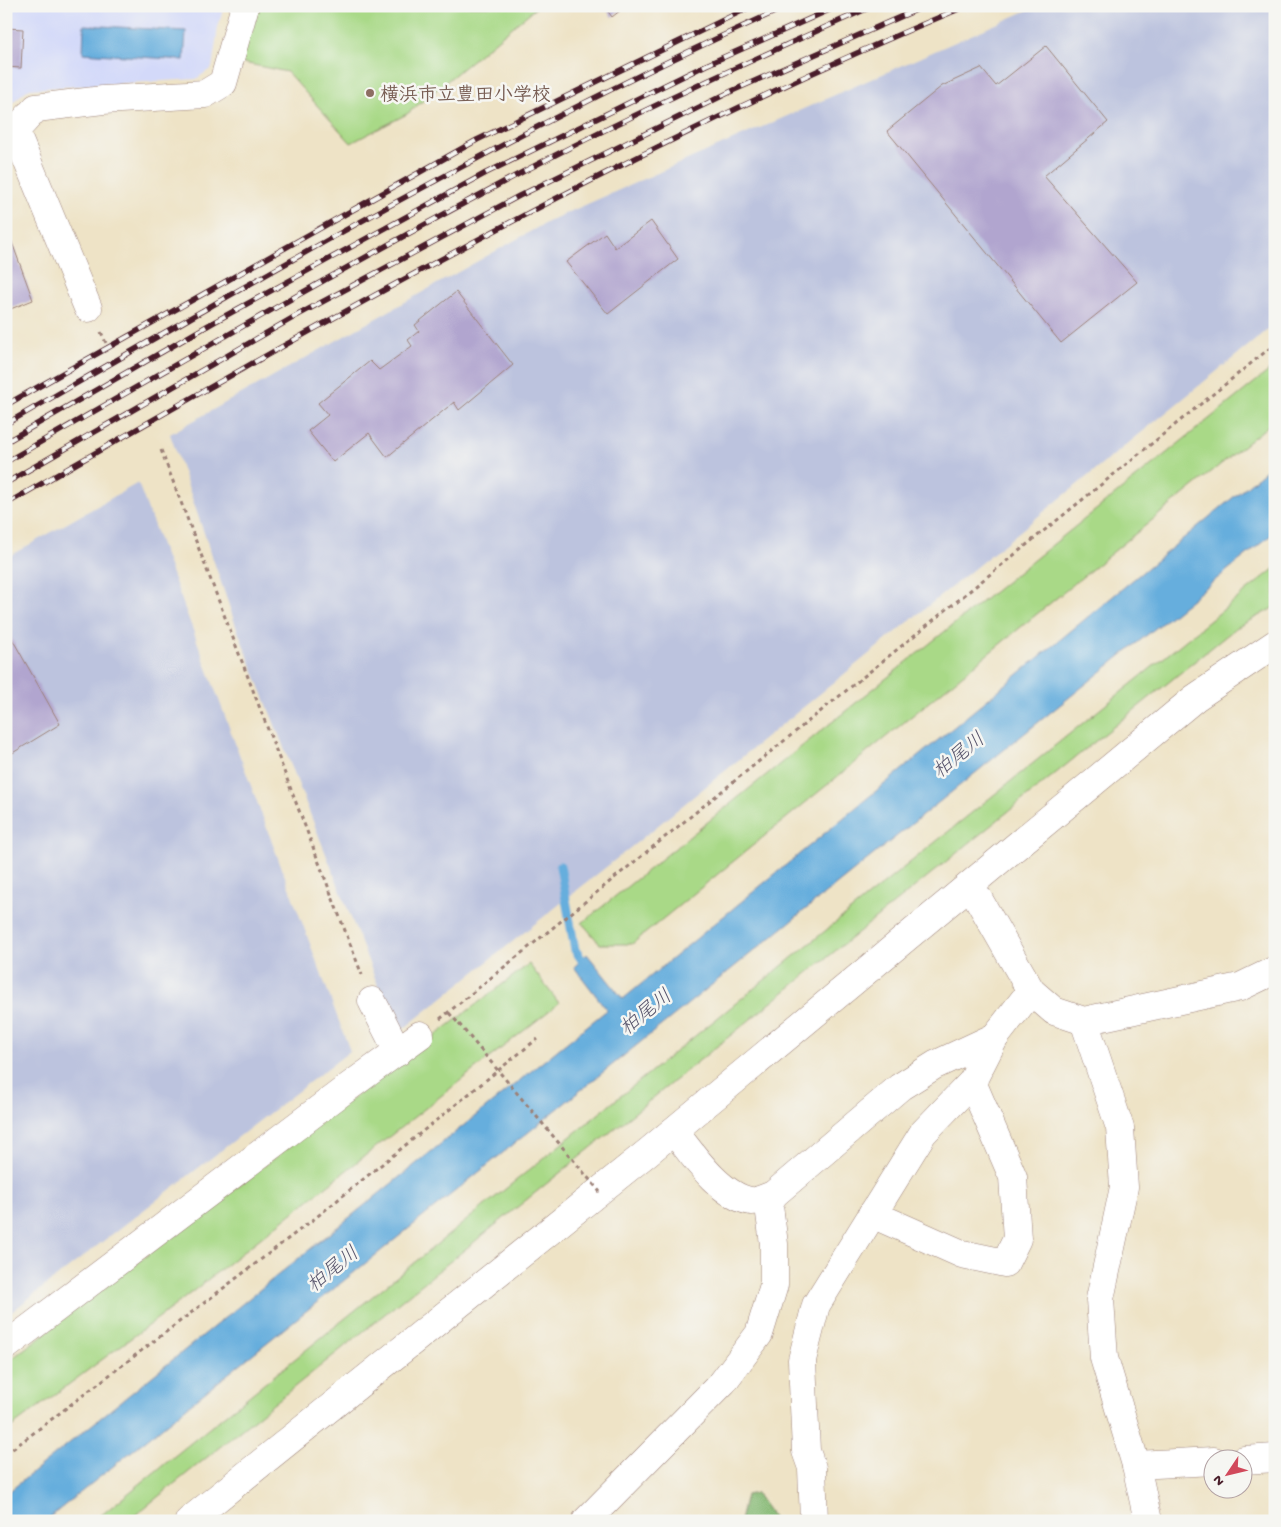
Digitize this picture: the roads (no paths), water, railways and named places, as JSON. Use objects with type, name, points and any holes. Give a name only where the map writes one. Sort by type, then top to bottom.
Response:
[{"type":"street","points":[[88,308],[10,130],[36,108],[103,100],[206,94],[223,83],[245,6]]},
{"type":"street","points":[[189,1521],[674,1132],[1195,698],[1275,644]]},
{"type":"street","points":[[971,886],[1031,991],[1054,1011],[1084,1021],[1240,987],[1275,970]]},
{"type":"street","points":[[814,1521],[812,1468],[806,1451],[802,1360],[816,1305],[923,1133],[972,1082],[995,1037],[1031,991]]},
{"type":"street","points":[[372,1001],[398,1052]]},
{"type":"street","points":[[1084,1021],[1120,1128],[1124,1187],[1100,1299],[1104,1358],[1136,1465],[1148,1521]]},
{"type":"street","points":[[6,1346],[420,1035]]},
{"type":"street","points":[[674,1132],[712,1179],[738,1196],[752,1201],[773,1195],[900,1087],[934,1065],[995,1037]]},
{"type":"street","points":[[872,1214],[962,1254],[1005,1263],[1017,1239],[1013,1177],[972,1082]]},
{"type":"street","points":[[586,1521],[723,1382],[759,1334],[774,1285],[774,1244],[769,1206],[773,1195]]},
{"type":"street","points":[[1254,1459],[1275,1458]]},
{"type":"street","points":[[1136,1465],[1204,1462]]},
{"type":"water","points":[[84,25],[186,31],[184,60],[83,53]]},
{"type":"water","name":"柏尾川","points":[[1275,463],[1275,532],[45,1521],[6,1521],[6,1494],[607,1010],[574,967],[587,954],[623,999]]},
{"type":"waterway","points":[[560,866],[575,950],[588,968]]},
{"type":"railway","points":[[6,405],[477,140],[752,6]]},
{"type":"railway","points":[[6,424],[295,258],[489,152],[687,52],[788,6]]},
{"type":"railway","points":[[6,442],[214,322],[486,173],[706,65],[838,6]]},
{"type":"railway","points":[[6,462],[314,286],[546,160],[685,92],[873,6]]},
{"type":"railway","points":[[6,483],[296,316],[519,196],[732,91],[925,6]]},
{"type":"railway","points":[[6,504],[359,304],[598,177],[719,117],[841,60],[966,6]]},
{"type":"place","name":"横浜市立豊田小学校","points":[[370,93]]}]
